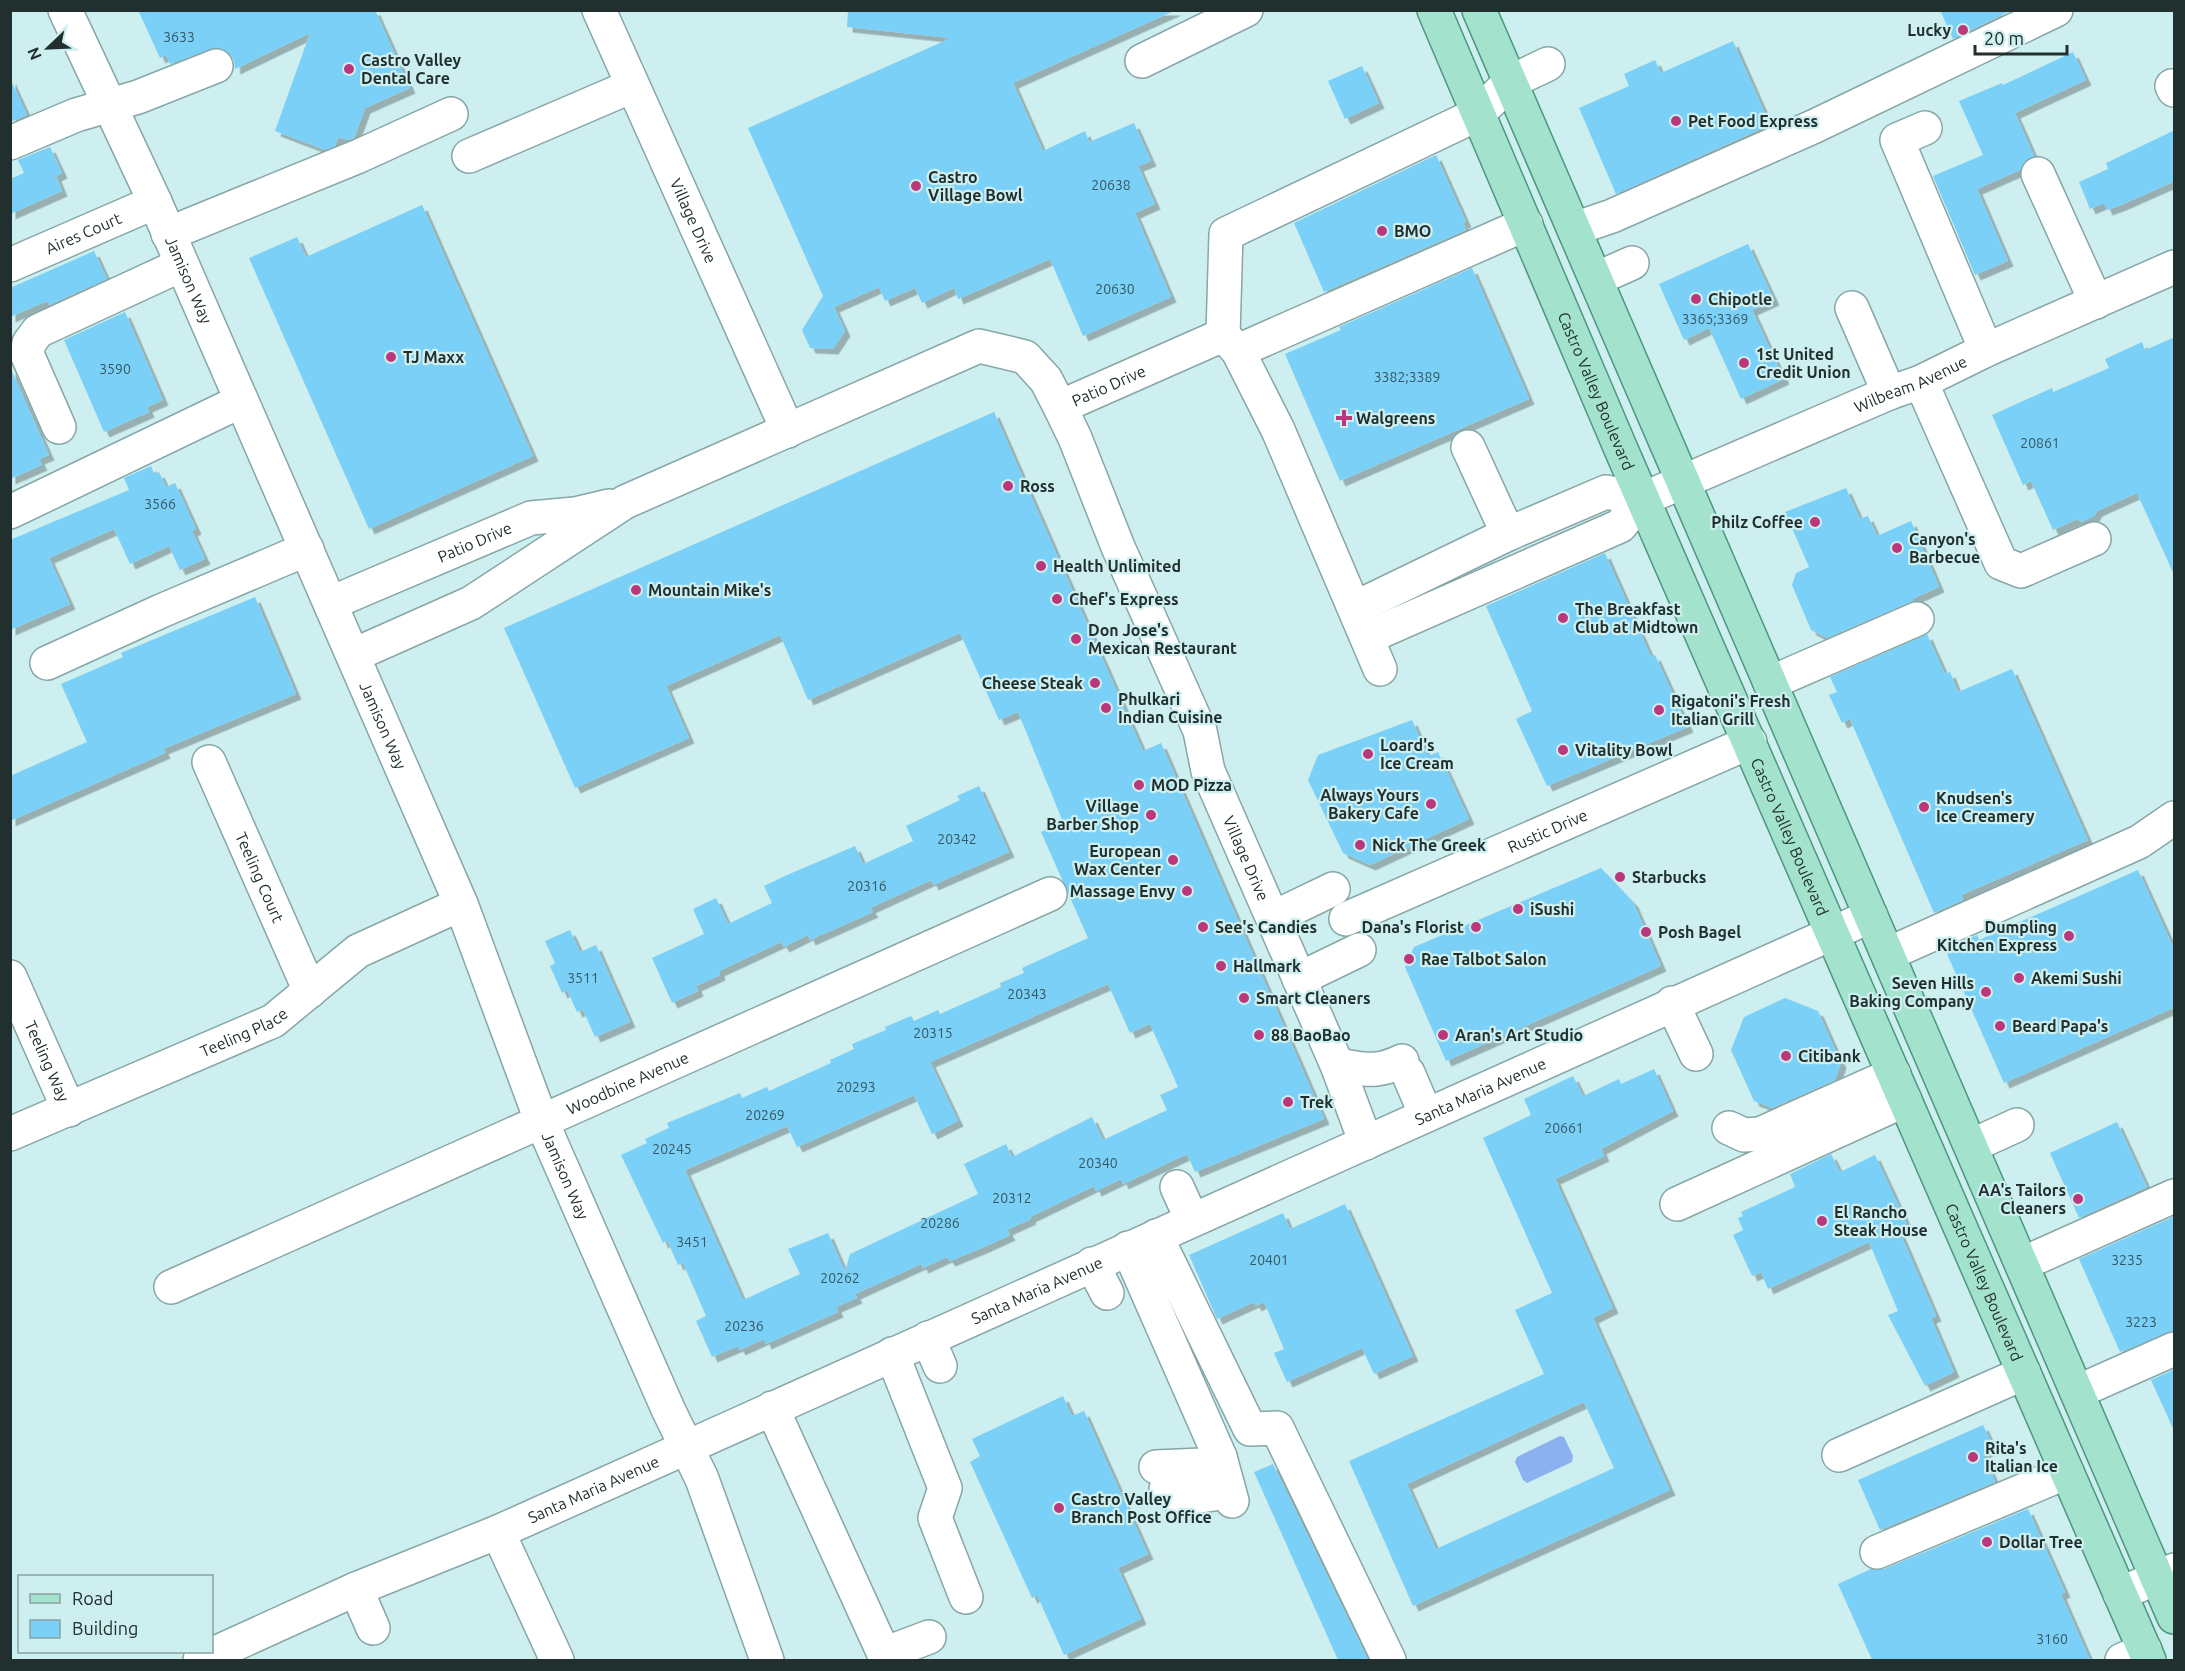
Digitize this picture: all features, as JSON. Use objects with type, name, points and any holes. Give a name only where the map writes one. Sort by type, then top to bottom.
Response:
[{"type":"main road","name":"Castro Valley Boulevard","points":[[1434,10],[1643,499],[2120,1594],[2139,1657]]},
{"type":"main road","points":[[1479,10],[2077,1392],[2166,1574],[2175,1617]]},
{"type":"street","name":"Jamison Way","points":[[65,10],[155,202],[461,904],[541,1120],[702,1479],[767,1660]]},
{"type":"street","name":"Village Drive","points":[[599,10],[788,431]]},
{"type":"street","points":[[1142,61],[1246,10]]},
{"type":"street","points":[[1575,229],[1612,216],[1815,126],[2056,10]]},
{"type":"street","points":[[1380,669],[1278,430],[1230,343],[1226,234],[1478,114],[1510,82],[1548,64]]},
{"type":"street","points":[[10,143],[76,115],[109,106],[216,66]]},
{"type":"street","points":[[469,156],[632,86]]},
{"type":"street","points":[[168,234],[359,156],[451,114]]},
{"type":"street","points":[[1925,128],[1897,140],[1986,350]]},
{"type":"street","points":[[2038,174],[2096,302]]},
{"type":"street","name":"Aires Court","points":[[10,266],[155,202]]},
{"type":"street","name":"Patio Drive","points":[[354,655],[471,603],[625,502],[979,346],[1025,357],[1046,380],[1060,407],[1230,343],[1526,224]]},
{"type":"street","points":[[1596,279],[1632,263]]},
{"type":"street","points":[[59,427],[27,354],[30,343],[38,331],[182,265]]},
{"type":"street","name":"Wilbeam Avenue","points":[[1643,499],[1888,393],[1921,382],[1986,350],[2175,267]]},
{"type":"street","points":[[1852,308],[1888,393]]},
{"type":"street","points":[[1921,382],[2001,563],[2021,571],[2094,539]]},
{"type":"street","points":[[10,512],[241,402]]},
{"type":"street","name":"Village Drive","points":[[1060,407],[1075,438],[1118,547],[1200,731],[1208,771],[1337,1065],[1378,1147]]},
{"type":"street","points":[[1468,447],[1508,534]]},
{"type":"street","points":[[1355,608],[1508,534],[1606,492],[1643,499],[1620,526],[1368,638]]},
{"type":"street","name":"Patio Drive","points":[[331,603],[531,518],[575,514],[625,502]]},
{"type":"street","points":[[47,663],[161,610],[307,549]]},
{"type":"street","points":[[1770,683],[1917,620]]},
{"type":"street","name":"Rustic Drive","points":[[1346,919],[1750,742]]},
{"type":"street","name":"Teeling Court","points":[[209,762],[310,991]]},
{"type":"street","points":[[1888,954],[2139,842],[2165,825]]},
{"type":"street","points":[[1273,918],[1333,889]]},
{"type":"street","name":"Woodbine Avenue","points":[[171,1287],[1050,894]]},
{"type":"street","name":"Teeling Place","points":[[10,1134],[273,1021],[358,951],[461,904]]},
{"type":"street","name":"Santa Maria Avenue","points":[[200,1660],[356,1589],[498,1532],[892,1354],[934,1352],[1092,1264],[1192,1220],[1378,1147],[1444,1117],[1672,1003],[1871,916]]},
{"type":"street","points":[[1299,979],[1359,950]]},
{"type":"street","name":"Teeling Way","points":[[10,977],[69,1110]]},
{"type":"street","points":[[1672,1003],[1696,1054]]},
{"type":"street","points":[[1337,1065],[1372,1071],[1405,1067],[1444,1117]]},
{"type":"street","points":[[1729,1128],[1744,1135],[1760,1134],[1899,1087]]},
{"type":"street","points":[[1677,1204],[1899,1087]]},
{"type":"street","points":[[1971,1146],[2017,1125]]},
{"type":"street","points":[[1177,1187],[1192,1220]]},
{"type":"street","points":[[2022,1264],[2175,1196]]},
{"type":"street","points":[[1142,1242],[1227,1482],[1214,1494],[1180,1499],[1161,1478]]},
{"type":"street","points":[[1142,1242],[1250,1429],[1277,1428],[1389,1660]]},
{"type":"street","points":[[1092,1264],[1107,1293]]},
{"type":"street","points":[[2077,1392],[2175,1349]]},
{"type":"street","points":[[892,1354],[945,1488],[935,1518],[966,1597]]},
{"type":"street","points":[[1839,1455],[2024,1374]]},
{"type":"street","points":[[772,1408],[884,1654],[929,1637]]},
{"type":"street","points":[[1877,1552],[2067,1472]]},
{"type":"street","points":[[498,1532],[557,1660]]},
{"type":"street","points":[[2120,1594],[2166,1574]]},
{"type":"street","points":[[356,1589],[373,1628]]},
{"type":"water","points":[[1560,1436],[1564,1437],[1573,1456],[1572,1462],[1527,1483],[1523,1480],[1515,1462],[1517,1457]]},
{"type":"building","points":[[138,10],[375,10],[410,88],[365,108],[354,138],[348,140],[338,137],[335,146],[325,150],[275,131],[310,33],[235,69],[234,60],[228,52],[218,47],[170,64],[166,55],[160,58]]},
{"type":"building","name":"Castro Village Bowl","points":[[848,10],[1176,10],[1013,83],[1043,151],[1085,131],[1089,142],[1134,123],[1151,161],[1138,166],[1155,204],[1135,213],[1171,297],[1083,336],[1050,259],[958,299],[954,288],[922,303],[915,288],[885,301],[879,287],[834,307],[845,331],[833,349],[810,348],[802,330],[823,296],[748,128],[951,38],[847,27]]},
{"type":"building","name":"Lucky","points":[[1940,10],[2012,10],[1953,39]]},
{"type":"building","name":"Pet Food Express","points":[[1733,41],[1770,125],[1616,194],[1579,108],[1629,86],[1624,74],[1655,60],[1661,73]]},
{"type":"building","points":[[2073,52],[2086,80],[2015,113],[2034,156],[2023,163],[2020,170],[1977,189],[2008,261],[1975,275],[1933,176],[1983,155],[1959,101],[2002,83],[2003,85]]},
{"type":"building","points":[[1362,66],[1379,103],[1345,119],[1328,81]]},
{"type":"building","points":[[10,78],[27,115],[10,122]]},
{"type":"building","points":[[2175,130],[2175,181],[2107,210],[2104,203],[2090,209],[2079,182],[2108,169],[2106,163]]},
{"type":"building","points":[[50,147],[62,173],[56,176],[62,191],[10,214],[10,179],[24,173],[18,160]]},
{"type":"building","name":"BMO","points":[[1436,155],[1466,222],[1463,223],[1466,230],[1324,292],[1294,223]]},
{"type":"building","name":"TJ Maxx","points":[[422,205],[533,456],[369,529],[249,258],[297,237],[306,257]]},
{"type":"building","points":[[1748,244],[1774,300],[1752,310],[1784,379],[1741,399],[1709,328],[1684,340],[1659,284]]},
{"type":"building","points":[[94,251],[107,279],[49,305],[47,301],[10,317],[10,288]]},
{"type":"building","name":"Walgreens","points":[[1472,268],[1529,399],[1340,481],[1285,354],[1341,330],[1339,327]]},
{"type":"building","points":[[125,312],[163,400],[147,407],[149,412],[104,432],[64,340]]},
{"type":"building","points":[[2175,337],[2175,577],[2137,493],[2097,511],[2094,516],[2082,522],[2077,519],[2053,530],[2031,481],[2023,485],[1992,415],[2052,388],[2053,392],[2109,368],[2105,359],[2142,342],[2145,350]]},
{"type":"building","points":[[10,367],[49,455],[39,459],[42,465],[10,479]]},
{"type":"building","points":[[994,412],[1143,751],[1161,743],[1324,1119],[1195,1172],[1187,1154],[1123,1184],[1121,1179],[1096,1191],[1094,1186],[1030,1217],[1031,1219],[1007,1230],[1010,1235],[984,1247],[950,1261],[947,1257],[923,1268],[921,1264],[855,1294],[857,1298],[836,1307],[838,1312],[766,1344],[764,1339],[740,1350],[738,1346],[712,1357],[696,1321],[706,1316],[683,1263],[678,1265],[667,1240],[663,1243],[621,1155],[647,1143],[645,1139],[669,1128],[667,1123],[740,1093],[742,1098],[767,1087],[769,1091],[831,1063],[830,1060],[854,1049],[852,1044],[886,1030],[885,1027],[911,1016],[914,1021],[938,1010],[940,1014],[1001,987],[1000,983],[1024,973],[1022,968],[1088,938],[1041,832],[1063,822],[1018,712],[999,720],[960,633],[808,700],[780,635],[666,686],[689,738],[575,788],[504,628]],"holes":[[[1108,984],[1130,1033],[1150,1024],[1178,1087],[1160,1095],[1167,1110],[1103,1140],[1092,1117],[1012,1157],[1006,1144],[964,1164],[978,1194],[850,1254],[845,1272],[828,1233],[788,1249],[800,1274],[743,1300],[685,1170],[787,1126],[797,1147],[912,1096],[913,1093],[932,1134],[958,1121],[930,1062]]]},
{"type":"building","points":[[151,466],[154,474],[159,472],[166,487],[175,483],[196,529],[192,531],[205,559],[180,570],[169,546],[130,564],[114,529],[49,558],[70,604],[10,630],[10,540],[129,490],[124,478]]},
{"type":"building","points":[[1846,488],[1860,519],[1868,516],[1877,536],[1911,521],[1939,587],[1912,599],[1913,601],[1827,638],[1811,630],[1792,585],[1796,573],[1809,567],[1785,512]]},
{"type":"building","points":[[1605,553],[1651,657],[1655,655],[1688,727],[1547,786],[1516,719],[1532,711],[1486,606]]},
{"type":"building","points":[[255,597],[296,694],[163,749],[165,753],[10,821],[10,776],[87,742],[61,684],[123,657],[121,653]]},
{"type":"building","points":[[1927,634],[1945,674],[1950,672],[1958,692],[2012,669],[2088,840],[1961,895],[1963,900],[1934,913],[1850,719],[1842,723],[1829,695],[1837,692],[1830,677]]},
{"type":"building","points":[[1412,720],[1428,756],[1438,752],[1469,819],[1370,865],[1343,853],[1308,780],[1318,755]]},
{"type":"building","points":[[979,786],[1009,852],[933,885],[931,880],[870,908],[873,912],[810,940],[808,935],[784,947],[781,942],[719,971],[720,975],[696,986],[698,991],[672,1003],[652,958],[704,934],[693,909],[716,898],[728,924],[772,903],[764,886],[787,875],[855,846],[863,864],[913,841],[906,826],[960,800],[957,796]]},
{"type":"building","points":[[1601,868],[1633,902],[1661,966],[1446,1061],[1405,967],[1414,947]]},
{"type":"building","points":[[2138,870],[2175,951],[2175,1007],[2004,1083],[1947,954],[1951,952],[1949,947],[1977,935],[1979,940]]},
{"type":"building","points":[[570,930],[580,952],[596,945],[630,1022],[595,1037],[583,1010],[577,1012],[567,990],[562,993],[550,966],[555,963],[545,941]]},
{"type":"building","name":"Citibank","points":[[1785,998],[1818,1011],[1841,1063],[1835,1080],[1772,1108],[1754,1101],[1731,1050],[1744,1017]]},
{"type":"building","points":[[1654,1069],[1673,1111],[1601,1149],[1604,1156],[1555,1179],[1613,1308],[1593,1318],[1670,1490],[1413,1606],[1349,1461],[1544,1374],[1515,1310],[1552,1293],[1483,1138],[1531,1115],[1524,1099],[1573,1076],[1583,1096],[1619,1079],[1621,1084]],"holes":[[[1584,1402],[1614,1468],[1436,1549],[1407,1484]]]},
{"type":"building","points":[[2117,1122],[2147,1187],[2079,1218],[2050,1153]]},
{"type":"building","name":"El Rancho Steak House","points":[[1831,1154],[1840,1172],[1875,1155],[1907,1224],[1898,1228],[1936,1316],[1931,1318],[1954,1372],[1925,1386],[1888,1315],[1898,1311],[1869,1242],[1768,1289],[1761,1272],[1752,1276],[1733,1235],[1743,1230],[1738,1218],[1743,1216],[1741,1212],[1795,1187],[1790,1174]]},
{"type":"building","points":[[1345,1204],[1413,1356],[1374,1374],[1362,1348],[1287,1382],[1274,1353],[1284,1349],[1264,1302],[1256,1306],[1254,1302],[1217,1319],[1189,1255],[1283,1213],[1290,1229]]},
{"type":"building","points":[[2175,1216],[2175,1331],[2120,1352],[2079,1259]]},
{"type":"building","points":[[2175,1369],[2175,1433],[2151,1380]]},
{"type":"building","name":"Castro Valley Branch Post Office","points":[[1063,1396],[1072,1416],[1084,1411],[1148,1554],[1118,1568],[1141,1619],[1064,1655],[1037,1595],[1032,1598],[970,1462],[980,1456],[972,1439]]},
{"type":"building","points":[[1983,1425],[1994,1448],[1983,1453],[1995,1482],[1880,1530],[1858,1480]]},
{"type":"building","points":[[1273,1464],[1368,1660],[1338,1660],[1254,1472]]},
{"type":"building","name":"Dollar Tree","points":[[2028,1509],[2065,1592],[2061,1594],[2090,1660],[1872,1660],[1838,1584],[1871,1569],[1884,1569]]},
{"type":"place","name":"Lucky","points":[[1963,30]]},
{"type":"place","name":"Castro Valley Dental Care","points":[[349,69]]},
{"type":"place","name":"Pet Food Express","points":[[1676,121]]},
{"type":"place","name":"Castro Village Bowl","points":[[916,186]]},
{"type":"place","name":"BMO","points":[[1382,231]]},
{"type":"place","name":"Chipotle","points":[[1696,299]]},
{"type":"place","name":"TJ Maxx","points":[[391,357]]},
{"type":"place","name":"1st United Credit Union","points":[[1744,363]]},
{"type":"place","name":"Walgreens","points":[[1344,418]]},
{"type":"place","name":"Ross","points":[[1008,486]]},
{"type":"place","name":"Philz Coffee","points":[[1815,522]]},
{"type":"place","name":"Canyon's Barbecue","points":[[1897,548]]},
{"type":"place","name":"Health Unlimited","points":[[1041,566]]},
{"type":"place","name":"Mountain Mike's","points":[[636,590]]},
{"type":"place","name":"Chef's Express","points":[[1057,599]]},
{"type":"place","name":"The Breakfast Club at Midtown","points":[[1563,618]]},
{"type":"place","name":"Don Jose's Mexican Restaurant","points":[[1076,639]]},
{"type":"place","name":"Cheese Steak","points":[[1095,683]]},
{"type":"place","name":"Phulkari Indian Cuisine","points":[[1106,708]]},
{"type":"place","name":"Rigatoni's Fresh Italian Grill","points":[[1659,710]]},
{"type":"place","name":"Vitality Bowl","points":[[1563,750]]},
{"type":"place","name":"Loard's Ice Cream","points":[[1368,754]]},
{"type":"place","name":"MOD Pizza","points":[[1139,785]]},
{"type":"place","name":"Always Yours Bakery Cafe","points":[[1431,804]]},
{"type":"place","name":"Knudsen's Ice Creamery","points":[[1924,807]]},
{"type":"place","name":"Village Barber Shop","points":[[1151,815]]},
{"type":"place","name":"Nick The Greek","points":[[1360,845]]},
{"type":"place","name":"European Wax Center","points":[[1173,860]]},
{"type":"place","name":"Starbucks","points":[[1620,877]]},
{"type":"place","name":"Massage Envy","points":[[1187,891]]},
{"type":"place","name":"iSushi","points":[[1518,909]]},
{"type":"place","name":"See's Candies","points":[[1203,927]]},
{"type":"place","name":"Dana's Florist","points":[[1476,927]]},
{"type":"place","name":"Posh Bagel","points":[[1646,932]]},
{"type":"place","name":"Dumpling Kitchen Express","points":[[2069,936]]},
{"type":"place","name":"Rae Talbot Salon","points":[[1409,959]]},
{"type":"place","name":"Hallmark","points":[[1221,966]]},
{"type":"place","name":"Akemi Sushi","points":[[2019,978]]},
{"type":"place","name":"Seven Hills Baking Company","points":[[1986,992]]},
{"type":"place","name":"Smart Cleaners","points":[[1244,998]]},
{"type":"place","name":"Beard Papa's","points":[[2000,1026]]},
{"type":"place","name":"88 BaoBao","points":[[1259,1035]]},
{"type":"place","name":"Aran's Art Studio","points":[[1443,1035]]},
{"type":"place","name":"Citibank","points":[[1786,1056]]},
{"type":"place","name":"Trek","points":[[1288,1102]]},
{"type":"place","name":"AA's Tailors Cleaners","points":[[2078,1199]]},
{"type":"place","name":"El Rancho Steak House","points":[[1822,1221]]},
{"type":"place","name":"Rita's Italian Ice","points":[[1973,1457]]},
{"type":"place","name":"Castro Valley Branch Post Office","points":[[1059,1508]]},
{"type":"place","name":"Dollar Tree","points":[[1987,1542]]}]
